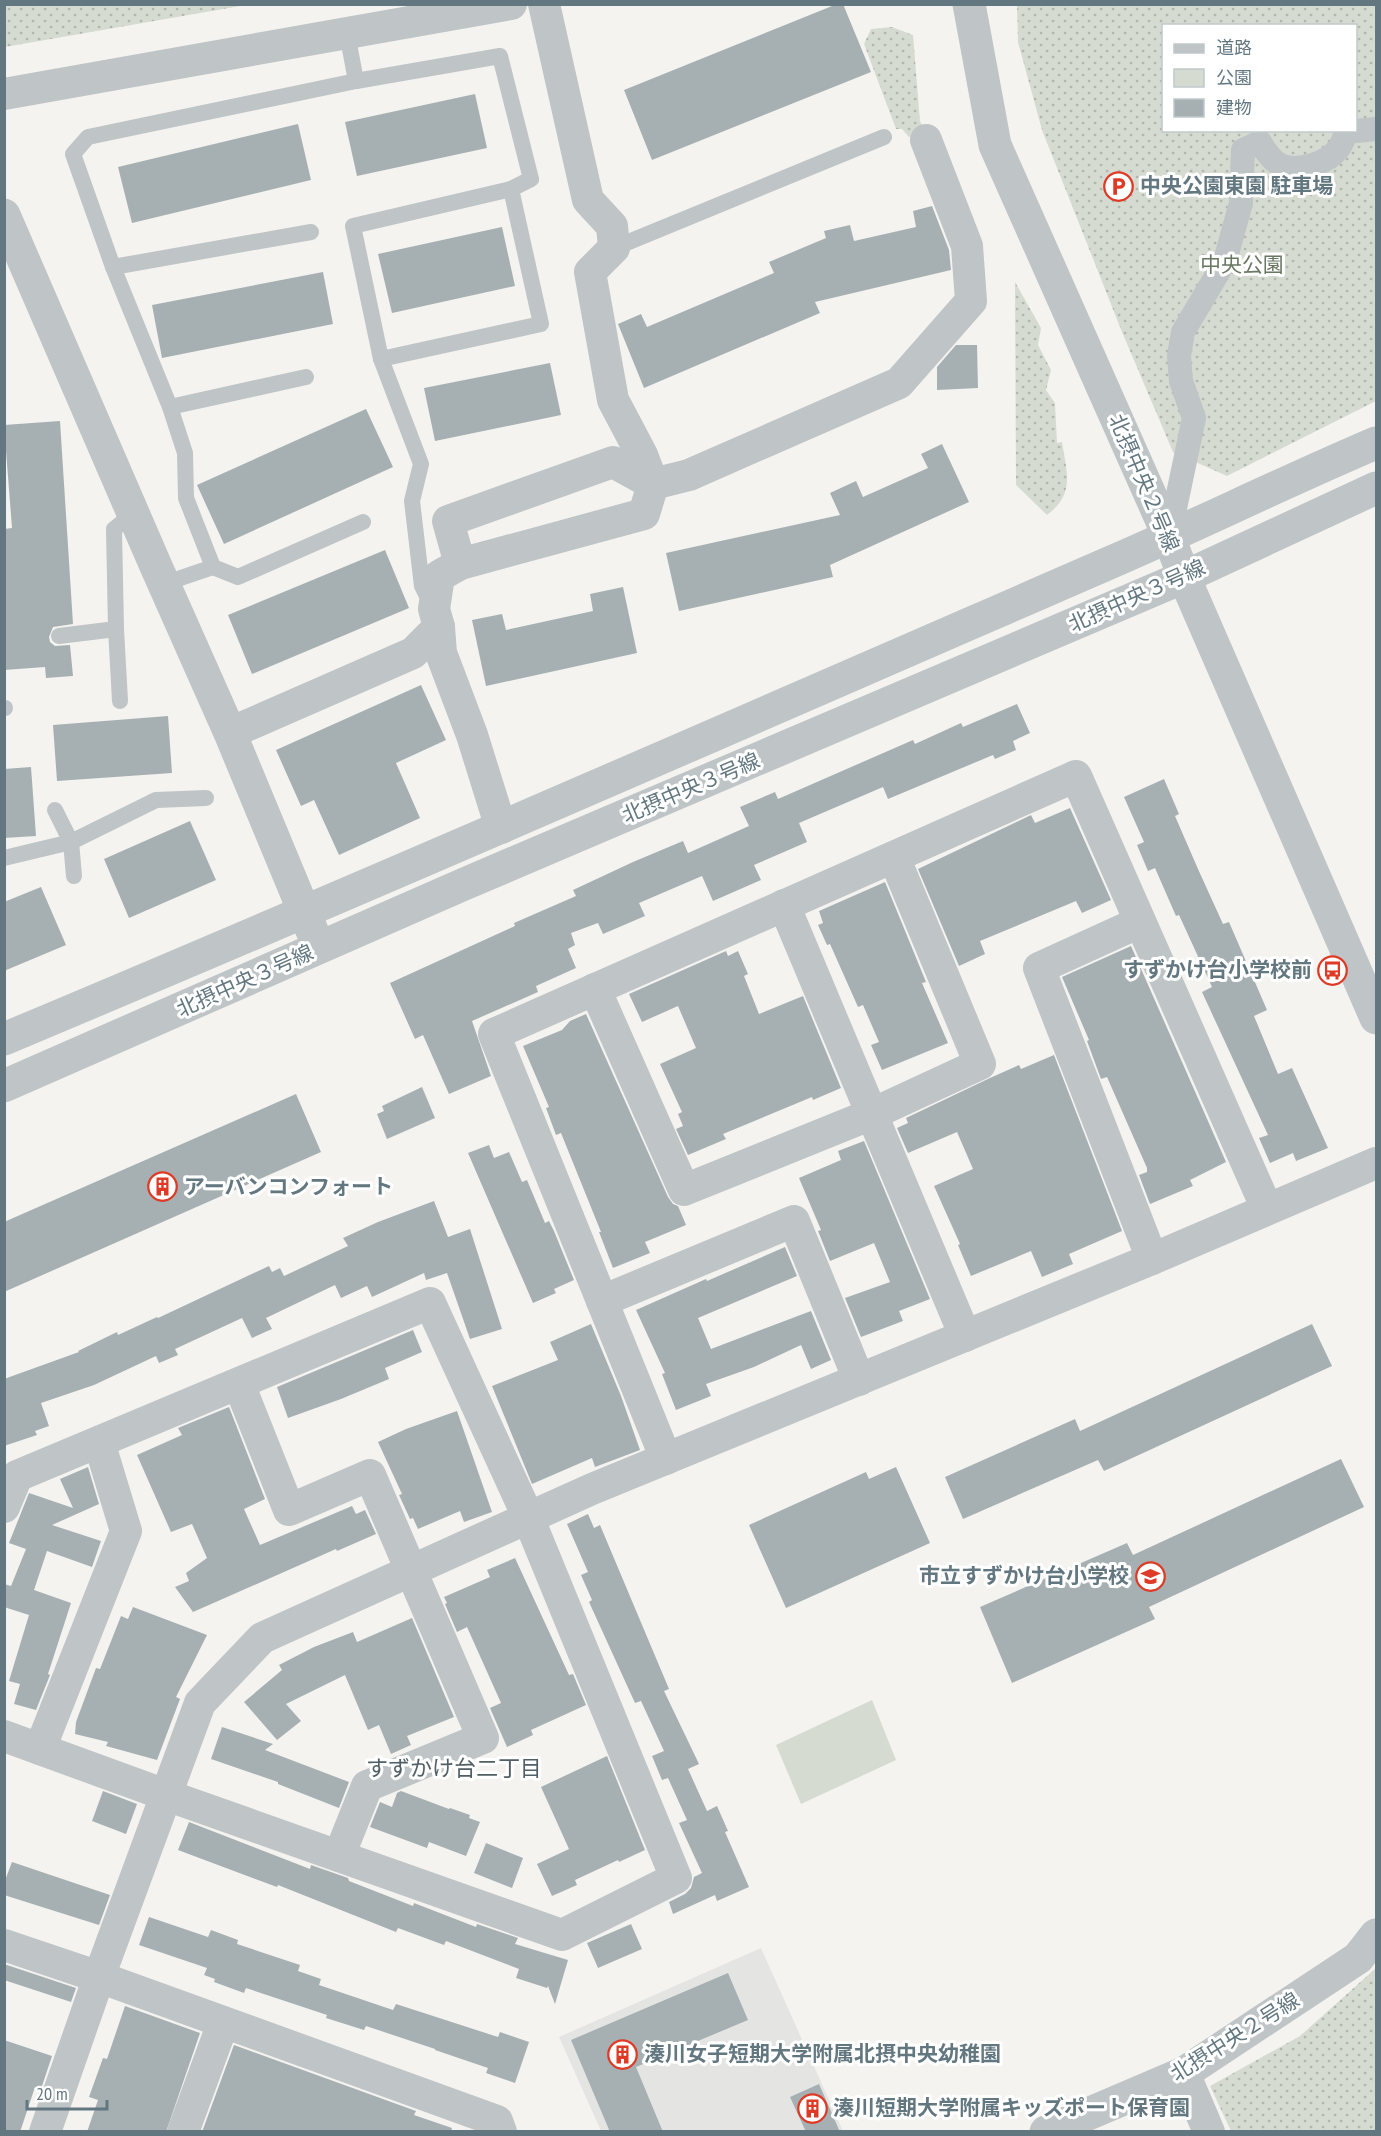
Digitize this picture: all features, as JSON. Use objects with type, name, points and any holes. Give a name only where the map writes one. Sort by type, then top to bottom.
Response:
[{"type":"street","points":[[4,94],[511,4]]},
{"type":"street","points":[[501,828],[472,735],[441,653],[436,618],[439,576],[460,564],[644,514],[653,484],[642,455],[613,400],[590,272],[614,248],[612,226],[588,200],[544,4]]},
{"type":"street","name":"北摂中央２号線","points":[[969,4],[995,145],[1377,1018]]},
{"type":"street","points":[[1357,131],[1377,129]]},
{"type":"street","points":[[1168,537],[1194,418],[1181,381],[1179,356],[1183,332],[1225,261],[1241,202],[1243,150],[1260,142],[1267,153],[1283,166],[1306,166],[1326,161],[1339,149],[1346,132]]},
{"type":"street","points":[[460,564],[448,521],[613,462],[653,484],[689,475],[899,383],[971,301],[968,246],[926,140]]},
{"type":"street","points":[[4,215],[163,584],[230,733],[319,948]]},
{"type":"street","name":"北摂中央３号線","points":[[4,1039],[501,828],[1168,537],[1303,474],[1377,443]]},
{"type":"street","name":"北摂中央３号線","points":[[4,1086],[462,885],[1184,577],[1377,488]]},
{"type":"street","points":[[230,733],[413,653],[436,618]]},
{"type":"street","points":[[666,1459],[494,1034],[1076,776],[1267,1209]]},
{"type":"street","points":[[595,989],[684,1190],[872,1114],[980,1064],[894,857]]},
{"type":"street","points":[[784,905],[965,1336]]},
{"type":"street","points":[[1140,922],[1039,968],[1152,1259]]},
{"type":"street","points":[[45,2132],[99,1977],[200,1703],[262,1638],[528,1517],[1152,1259],[1377,1162]]},
{"type":"street","points":[[602,1301],[794,1221],[859,1380]]},
{"type":"street","points":[[4,1507],[16,1476],[430,1303],[528,1517],[676,1878],[562,1935],[4,1736]]},
{"type":"street","points":[[239,1383],[289,1510],[370,1475],[483,1738],[366,1786],[339,1856]]},
{"type":"street","points":[[40,1749],[126,1531],[99,1442]]},
{"type":"street","name":"北摂中央２号線","points":[[1046,2132],[1185,2073],[1358,1958],[1377,1935]]},
{"type":"street","points":[[4,1945],[99,1977],[497,2121],[501,2132]]},
{"type":"street","points":[[183,2132],[224,2023]]},
{"type":"street","points":[[1185,2073],[1209,2132]]},
{"type":"lane","points":[[347,33],[356,81]]},
{"type":"lane","points":[[213,567],[186,498],[185,453],[170,406],[113,267],[73,154],[88,137],[356,81],[500,56],[531,179],[511,189],[353,226],[381,359],[421,464],[412,501],[422,586],[436,618]]},
{"type":"lane","points":[[614,248],[884,137]]},
{"type":"lane","points":[[381,359],[542,324],[511,189]]},
{"type":"lane","points":[[113,267],[311,232]]},
{"type":"lane","points":[[170,406],[306,377]]},
{"type":"lane","points":[[120,701],[114,530],[133,514]]},
{"type":"lane","points":[[163,584],[213,567],[238,577],[363,522]]},
{"type":"lane","points":[[59,636],[116,629]]},
{"type":"lane","points":[[4,858],[71,843],[156,800],[206,798]]},
{"type":"lane","points":[[55,810],[71,843],[74,876]]},
{"type":"shaded area","points":[[761,1948],[843,2131],[601,2131],[559,2037]]},
{"type":"green space","points":[[5,4],[246,4],[246,5],[5,47]]},
{"type":"green space","name":"中央公園","points":[[1017,5],[1376,5],[1376,401],[1227,476],[1173,452],[1122,332],[1042,130],[1018,42]]},
{"type":"green space","points":[[892,27],[913,35],[920,121],[926,133],[909,137],[902,129],[896,129],[864,44],[871,29]]},
{"type":"green space","points":[[1015,282],[1041,328],[1038,345],[1051,370],[1046,390],[1055,403],[1057,443],[1062,442],[1066,464],[1065,491],[1056,507],[1047,515],[1016,485]]},
{"type":"green space","points":[[872,1700],[896,1760],[801,1804],[776,1745]]},
{"type":"green space","points":[[1376,1968],[1376,2131],[1231,2131],[1210,2086],[1300,2036]]},
{"type":"building","points":[[837,4],[843,4],[871,72],[652,160],[624,90]]},
{"type":"building","points":[[475,94],[487,148],[357,176],[345,122]]},
{"type":"building","points":[[298,124],[311,180],[132,223],[118,167]]},
{"type":"building","points":[[932,206],[949,250],[951,270],[815,302],[820,313],[644,388],[618,324],[641,314],[647,327],[774,273],[769,262],[826,238],[824,231],[850,225],[854,241],[916,227],[913,211]]},
{"type":"building","points":[[502,227],[515,286],[392,313],[378,254]]},
{"type":"building","points":[[323,272],[333,324],[162,358],[152,305]]},
{"type":"building","points":[[956,345],[977,345],[978,388],[937,390],[937,367]]},
{"type":"building","points":[[550,363],[561,415],[435,441],[424,388]]},
{"type":"building","points":[[366,409],[393,467],[224,544],[197,485]]},
{"type":"building","points":[[60,421],[73,624],[53,627],[49,637],[50,642],[55,646],[70,645],[73,676],[46,678],[45,667],[4,670],[4,529],[12,528],[4,425]]},
{"type":"building","points":[[942,444],[969,502],[830,565],[833,577],[679,611],[666,553],[840,515],[830,493],[856,481],[863,497],[928,468],[921,454]]},
{"type":"building","points":[[385,550],[409,608],[252,674],[228,615]]},
{"type":"building","points":[[623,587],[637,653],[486,686],[472,620],[502,614],[506,630],[593,611],[590,594]]},
{"type":"building","points":[[421,685],[446,740],[396,763],[420,818],[339,855],[314,800],[301,806],[276,750]]},
{"type":"building","points":[[1017,704],[1030,733],[1013,741],[1016,750],[995,759],[993,755],[888,799],[883,787],[799,823],[807,842],[754,865],[761,880],[713,901],[702,876],[639,903],[645,916],[603,934],[598,923],[571,933],[575,945],[568,949],[576,968],[536,986],[538,992],[472,1021],[491,1076],[449,1094],[423,1035],[415,1039],[390,983],[515,926],[514,923],[576,896],[573,890],[633,862],[683,841],[688,853],[749,826],[740,807],[775,792],[778,799],[913,740],[915,744],[961,723],[963,727]]},
{"type":"building","points":[[168,716],[172,773],[57,781],[53,725]]},
{"type":"building","points":[[31,767],[36,836],[4,838],[4,769]]},
{"type":"building","points":[[1164,779],[1179,814],[1175,816],[1198,869],[1223,924],[1229,922],[1267,1010],[1254,1016],[1278,1074],[1292,1068],[1328,1148],[1296,1161],[1293,1153],[1270,1163],[1259,1138],[1268,1135],[1202,992],[1212,987],[1155,868],[1148,871],[1137,845],[1144,842],[1124,797]]},
{"type":"building","points":[[1070,808],[1111,900],[1082,913],[1076,901],[980,941],[985,954],[959,966],[918,869],[1031,815],[1035,823]]},
{"type":"building","points":[[190,821],[216,880],[129,918],[104,859]]},
{"type":"building","points":[[885,882],[926,982],[922,983],[948,1043],[882,1070],[871,1045],[879,1042],[863,1005],[858,1007],[830,944],[827,945],[818,925],[823,923],[819,911]]},
{"type":"building","points":[[41,887],[66,945],[4,971],[4,902]]},
{"type":"building","points":[[1131,946],[1226,1162],[1190,1180],[1193,1186],[1150,1204],[1139,1175],[1147,1172],[1147,1168],[1107,1077],[1101,1079],[1087,1041],[1089,1040],[1062,977]]},
{"type":"building","points":[[726,951],[728,956],[738,951],[748,974],[744,976],[759,1014],[803,996],[841,1088],[813,1100],[812,1097],[723,1134],[726,1139],[688,1155],[676,1129],[683,1126],[678,1114],[682,1112],[660,1064],[696,1048],[678,1006],[642,1022],[629,994]]},
{"type":"building","points":[[586,1014],[668,1197],[673,1204],[678,1206],[686,1225],[645,1242],[650,1253],[613,1268],[561,1133],[556,1135],[546,1108],[549,1107],[523,1046],[562,1030],[570,1021]]},
{"type":"building","points":[[1054,1055],[1122,1231],[1069,1254],[1073,1264],[1042,1277],[1031,1251],[971,1276],[958,1245],[960,1244],[934,1186],[973,1169],[957,1132],[908,1153],[897,1128],[908,1123],[906,1118],[990,1078],[1019,1065],[1021,1069]]},
{"type":"building","points":[[422,1087],[435,1118],[387,1139],[377,1114],[384,1111],[382,1106]]},
{"type":"building","name":"アーバンコンフォート","points":[[296,1094],[321,1152],[4,1292],[4,1222]]},
{"type":"building","points":[[864,1141],[930,1299],[899,1311],[903,1321],[861,1337],[845,1298],[890,1282],[874,1243],[830,1261],[818,1231],[821,1230],[799,1178],[841,1160],[838,1151]]},
{"type":"building","points":[[489,1145],[494,1158],[509,1152],[522,1182],[527,1180],[545,1223],[549,1221],[554,1231],[574,1280],[554,1289],[556,1293],[533,1303],[468,1153]]},
{"type":"building","points":[[434,1201],[448,1237],[470,1229],[502,1329],[470,1339],[447,1273],[426,1280],[424,1273],[372,1297],[367,1286],[341,1298],[335,1285],[266,1318],[272,1329],[252,1338],[242,1318],[175,1349],[178,1355],[159,1363],[156,1356],[94,1385],[41,1403],[49,1426],[35,1431],[37,1435],[4,1446],[4,1379],[79,1352],[117,1332],[118,1335],[158,1318],[269,1266],[272,1272],[280,1268],[284,1276],[348,1246],[343,1238]]},
{"type":"building","points":[[785,1247],[797,1276],[698,1318],[711,1349],[811,1311],[831,1360],[811,1369],[801,1345],[754,1367],[706,1384],[711,1396],[676,1410],[662,1374],[665,1373],[636,1310]]},
{"type":"building","points":[[591,1324],[621,1396],[640,1450],[595,1467],[592,1458],[532,1484],[492,1386],[558,1360],[550,1342]]},
{"type":"building","points":[[1312,1324],[1332,1366],[1104,1471],[1098,1460],[963,1519],[945,1477],[1075,1419],[1080,1431]]},
{"type":"building","points":[[413,1330],[422,1352],[385,1368],[389,1379],[288,1418],[277,1387]]},
{"type":"building","points":[[229,1407],[265,1499],[244,1509],[260,1545],[352,1506],[356,1514],[365,1510],[376,1534],[337,1551],[336,1549],[193,1612],[175,1587],[189,1581],[186,1573],[207,1558],[192,1524],[171,1532],[137,1455],[182,1435],[178,1428]]},
{"type":"building","points":[[457,1411],[492,1512],[464,1522],[460,1511],[418,1529],[413,1518],[410,1519],[399,1495],[402,1494],[378,1442],[406,1429]]},
{"type":"building","points":[[1341,1459],[1364,1507],[1149,1607],[1155,1619],[1012,1683],[980,1607],[1127,1543],[1133,1555]]},
{"type":"building","points":[[88,1467],[99,1504],[52,1525],[101,1541],[92,1567],[47,1551],[34,1590],[71,1603],[48,1674],[50,1675],[36,1710],[14,1704],[20,1684],[9,1681],[29,1615],[4,1607],[4,1584],[11,1586],[26,1549],[9,1543],[29,1493],[73,1508],[60,1479]]},
{"type":"building","points":[[896,1467],[930,1543],[786,1608],[749,1525],[866,1472],[869,1479]]},
{"type":"building","points":[[588,1514],[594,1528],[600,1525],[669,1689],[664,1691],[699,1764],[688,1769],[707,1811],[717,1806],[728,1831],[725,1832],[749,1887],[717,1901],[715,1895],[673,1914],[669,1902],[685,1894],[691,1888],[694,1877],[702,1873],[679,1823],[687,1820],[668,1778],[662,1780],[652,1756],[664,1751],[641,1701],[635,1703],[589,1602],[592,1600],[581,1575],[588,1572],[567,1524]]},
{"type":"building","points":[[515,1558],[569,1675],[573,1674],[586,1705],[531,1730],[533,1735],[507,1747],[490,1708],[501,1703],[467,1627],[457,1632],[444,1597],[490,1577],[487,1570]]},
{"type":"building","points":[[133,1607],[207,1635],[176,1697],[180,1699],[157,1760],[106,1746],[108,1742],[75,1734],[76,1722],[96,1668],[100,1669],[121,1616],[128,1619]]},
{"type":"building","points":[[412,1618],[454,1717],[407,1736],[411,1745],[391,1754],[379,1725],[368,1730],[345,1675],[286,1704],[301,1721],[277,1740],[244,1702],[282,1670],[279,1665],[314,1647],[353,1632],[357,1642]]},
{"type":"building","points":[[222,1727],[273,1744],[265,1750],[349,1782],[339,1808],[278,1784],[278,1782],[211,1759]]},
{"type":"building","points":[[607,1756],[645,1850],[575,1880],[577,1885],[552,1896],[537,1864],[569,1849],[541,1787]]},
{"type":"building","points":[[103,1791],[137,1804],[126,1834],[92,1821]]},
{"type":"building","points":[[401,1791],[470,1815],[469,1818],[480,1822],[466,1856],[429,1842],[427,1848],[370,1827],[380,1802],[392,1807],[397,1793]]},
{"type":"building","points":[[189,1822],[310,1869],[311,1865],[348,1878],[349,1881],[413,1906],[414,1903],[476,1927],[477,1924],[518,1938],[515,1944],[568,1960],[555,2004],[548,1986],[547,1988],[516,1978],[519,1969],[446,1941],[444,1945],[398,1928],[396,1932],[278,1885],[277,1887],[178,1850]]},
{"type":"building","points":[[486,1843],[523,1858],[512,1888],[474,1873]]},
{"type":"building","points":[[12,1862],[110,1895],[99,1925],[4,1895],[4,1883]]},
{"type":"building","points":[[149,1917],[208,1937],[211,1930],[238,1940],[237,1944],[300,1965],[298,1971],[321,1979],[319,1985],[393,2010],[396,2004],[498,2037],[500,2032],[529,2042],[515,2083],[486,2073],[488,2068],[435,2049],[366,2026],[364,2030],[326,2018],[327,2015],[246,1988],[244,1993],[214,1982],[215,1979],[204,1975],[207,1968],[139,1945]]},
{"type":"building","points":[[631,1924],[642,1949],[598,1968],[587,1943]]},
{"type":"building","points":[[4,1964],[76,1988],[71,2002],[4,1980]]},
{"type":"building","name":"湊川女子短期大学附属北摂中央幼稚園","points":[[728,1973],[748,2020],[636,2067],[663,2132],[610,2132],[571,2040]]},
{"type":"building","points":[[125,2006],[200,2033],[166,2132],[87,2132],[98,2100],[89,2097],[103,2058],[107,2059]]},
{"type":"building","points":[[4,2040],[52,2056],[41,2089],[35,2087],[20,2132],[4,2132]]},
{"type":"building","points":[[234,2045],[416,2111],[414,2115],[452,2128],[451,2132],[202,2132]]},
{"type":"building","name":"湊川短期大学附属キッズポート保育園","points":[[819,2084],[840,2132],[806,2132],[790,2097]]},
{"type":"place","name":"中央公園東園 駐車場","points":[[1119,186]]},
{"type":"place","name":"すずかけ台小学校前","points":[[1333,970]]},
{"type":"place","name":"アーバンコンフォート","points":[[163,1187]]},
{"type":"place","name":"市立すずかけ台小学校","points":[[1150,1576]]},
{"type":"place","name":"湊川女子短期大学附属北摂中央幼稚園","points":[[623,2054]]},
{"type":"place","name":"湊川短期大学附属キッズポート保育園","points":[[812,2108]]},
{"type":"district","name":"すずかけ台二丁目","points":[[454,1768]]}]
